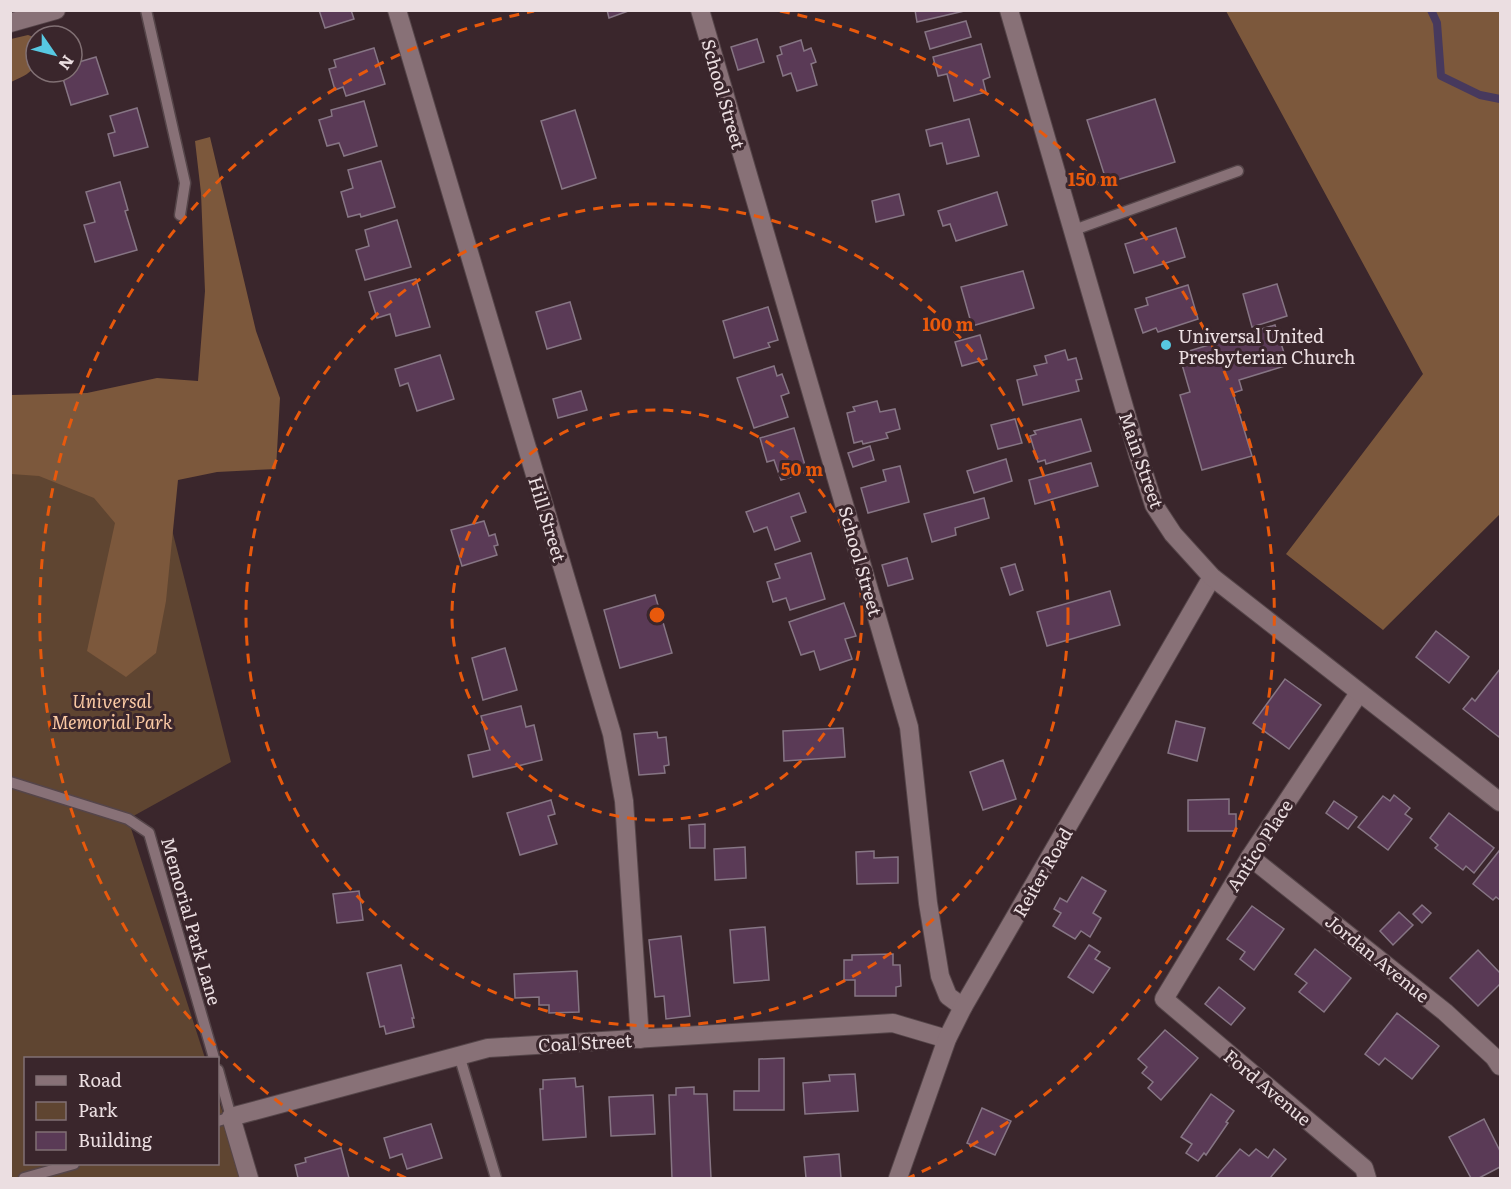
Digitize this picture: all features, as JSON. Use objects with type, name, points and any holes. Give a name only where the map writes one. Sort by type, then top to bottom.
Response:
[{"type":"street","points":[[10,22],[56,10]]},
{"type":"street","name":"Hill Street","points":[[397,10],[612,734],[624,801],[640,1039]]},
{"type":"street","name":"School Street","points":[[700,10],[909,727],[928,903],[940,976],[948,996],[963,1007]]},
{"type":"street","name":"Main Street","points":[[1009,10],[1154,505],[1173,534],[1212,577],[1500,802]]},
{"type":"street","name":"Reiter Road","points":[[898,1179],[947,1039],[963,1007],[1212,577]]},
{"type":"street","name":"Antico Place","points":[[1164,999],[1250,857],[1359,693]]},
{"type":"street","name":"Jordan Avenue","points":[[1250,857],[1445,1012],[1494,1057],[1500,1066]]},
{"type":"street","name":"Ford Avenue","points":[[1164,999],[1364,1168],[1367,1179]]},
{"type":"street","name":"Coal Street","points":[[224,1119],[488,1048],[893,1023],[947,1039]]},
{"type":"street","points":[[224,1119],[249,1179]]},
{"type":"lane","points":[[146,10],[185,183],[180,215]]},
{"type":"lane","points":[[1074,230],[1238,171]]},
{"type":"lane","name":"Memorial Park Lane","points":[[10,782],[128,819],[149,832],[213,1057]]},
{"type":"lane","points":[[459,1056],[496,1179]]},
{"type":"lane","points":[[219,1078],[224,1119]]},
{"type":"lane","points":[[24,1179],[71,1165]]},
{"type":"green space","name":"Universal Memorial Park","points":[[138,396],[231,762],[128,819],[205,1057],[24,1057],[24,1165],[219,1165],[219,1101],[244,1178],[11,1178],[11,429]]},
{"type":"shaded area","points":[[1226,11],[1500,11],[1500,514],[1383,630],[1286,554],[1423,374]]},
{"type":"shaded area","points":[[24,36],[24,76],[11,82],[11,39]]},
{"type":"shaded area","points":[[210,137],[256,331],[280,398],[276,469],[217,472],[178,480],[166,601],[156,653],[126,677],[87,651],[115,523],[94,498],[39,476],[11,474],[11,390],[12,395],[87,393],[157,378],[198,381],[205,291],[201,193],[195,141]]},
{"type":"building","points":[[319,10],[351,10],[354,19],[325,28]]},
{"type":"building","points":[[607,10],[631,10],[609,18]]},
{"type":"building","points":[[915,10],[963,10],[964,11],[917,22]]},
{"type":"building","points":[[966,21],[971,37],[930,49],[925,32]]},
{"type":"building","points":[[757,39],[764,62],[738,70],[731,47]]},
{"type":"building","points":[[801,40],[804,51],[811,48],[816,62],[811,64],[817,85],[797,91],[791,73],[783,76],[777,56],[782,54],[780,47]]},
{"type":"building","points":[[981,44],[990,77],[983,80],[986,92],[954,101],[947,74],[938,76],[933,57]]},
{"type":"building","points":[[374,48],[385,84],[346,96],[343,87],[335,90],[329,69],[336,67],[334,60]]},
{"type":"building","points":[[96,57],[108,94],[71,105],[65,84],[84,84],[84,60]]},
{"type":"building","points":[[1155,99],[1175,162],[1107,183],[1087,120]]},
{"type":"building","points":[[364,101],[377,146],[344,156],[339,143],[327,146],[319,120],[332,116],[331,110]]},
{"type":"building","points":[[137,108],[148,147],[114,156],[108,134],[115,132],[110,116]]},
{"type":"building","points":[[575,110],[596,178],[562,189],[541,121]]},
{"type":"building","points":[[969,119],[979,156],[947,164],[942,143],[930,146],[926,130]]},
{"type":"building","points":[[381,161],[395,207],[361,217],[360,214],[348,217],[341,192],[353,188],[348,170]]},
{"type":"building","points":[[120,182],[128,210],[125,211],[137,250],[95,262],[84,225],[95,222],[86,192]]},
{"type":"building","points":[[997,192],[1007,225],[956,241],[950,224],[943,226],[938,211]]},
{"type":"building","points":[[899,194],[904,215],[876,222],[872,201]]},
{"type":"building","points":[[397,220],[411,267],[365,280],[356,250],[369,246],[365,230]]},
{"type":"building","points":[[1176,228],[1185,257],[1134,273],[1125,244]]},
{"type":"building","points":[[1023,271],[1034,308],[972,326],[961,287]]},
{"type":"building","points":[[416,279],[430,327],[396,336],[390,314],[377,318],[369,292]]},
{"type":"building","points":[[1277,284],[1287,316],[1252,327],[1243,294]]},
{"type":"building","points":[[1188,285],[1198,319],[1158,332],[1156,328],[1143,333],[1135,309],[1148,305],[1146,298]]},
{"type":"building","points":[[570,302],[581,339],[547,349],[536,312]]},
{"type":"building","points":[[768,307],[778,340],[768,343],[770,347],[734,358],[723,321]]},
{"type":"building","points":[[1275,325],[1288,365],[1239,380],[1242,390],[1233,393],[1252,456],[1202,470],[1180,395],[1190,392],[1179,354]]},
{"type":"building","points":[[980,335],[987,359],[962,366],[955,342]]},
{"type":"building","points":[[1065,350],[1068,360],[1076,358],[1082,379],[1076,380],[1079,391],[1023,405],[1017,380],[1037,375],[1034,366],[1047,363],[1045,356]]},
{"type":"building","points":[[440,355],[454,399],[417,411],[408,383],[400,386],[395,369]]},
{"type":"building","points":[[774,366],[777,376],[782,374],[789,393],[781,396],[788,417],[754,428],[737,378]]},
{"type":"building","points":[[581,391],[587,410],[558,418],[553,399]]},
{"type":"building","points":[[877,401],[880,412],[895,409],[900,429],[886,433],[888,438],[863,444],[862,441],[854,443],[847,413],[855,411],[853,407]]},
{"type":"building","points":[[1015,419],[1022,443],[998,449],[991,425]]},
{"type":"building","points":[[1081,419],[1091,451],[1046,464],[1045,460],[1038,462],[1030,436],[1036,434],[1034,431]]},
{"type":"building","points":[[794,428],[807,472],[781,480],[774,460],[767,462],[760,438]]},
{"type":"building","points":[[870,446],[874,460],[853,467],[848,453]]},
{"type":"building","points":[[1006,459],[1012,481],[974,493],[967,471]]},
{"type":"building","points":[[1091,463],[1098,486],[1035,504],[1029,480]]},
{"type":"building","points":[[900,466],[909,502],[868,513],[861,488],[886,481],[883,470]]},
{"type":"building","points":[[799,493],[806,512],[791,517],[800,541],[775,550],[767,527],[754,532],[746,512]]},
{"type":"building","points":[[984,498],[989,518],[955,528],[956,535],[932,542],[924,514]]},
{"type":"building","points":[[484,521],[489,536],[495,534],[498,545],[494,546],[497,555],[462,566],[451,530]]},
{"type":"building","points":[[811,553],[825,599],[790,610],[786,598],[773,602],[767,582],[780,578],[775,564]]},
{"type":"building","points":[[907,558],[913,579],[888,586],[882,565]]},
{"type":"building","points":[[1015,564],[1023,590],[1010,595],[1001,568]]},
{"type":"building","points":[[1110,591],[1120,625],[1047,646],[1037,612]]},
{"type":"building","points":[[655,595],[672,653],[620,668],[604,610]]},
{"type":"building","points":[[844,603],[856,636],[845,639],[852,659],[820,670],[814,651],[801,655],[789,622]]},
{"type":"building","points":[[1436,631],[1469,657],[1449,683],[1416,657]]},
{"type":"building","points":[[505,648],[517,690],[483,700],[472,658]]},
{"type":"building","points":[[1500,669],[1499,737],[1463,709],[1472,698],[1475,701]]},
{"type":"building","points":[[1285,679],[1321,705],[1289,749],[1253,723]]},
{"type":"building","points":[[521,706],[526,727],[534,725],[542,760],[473,777],[468,755],[490,750],[481,716]]},
{"type":"building","points":[[1176,721],[1205,728],[1197,761],[1168,753]]},
{"type":"building","points":[[843,728],[845,757],[784,761],[783,731]]},
{"type":"building","points":[[657,732],[658,738],[666,737],[669,765],[664,766],[665,773],[639,775],[634,734]]},
{"type":"building","points":[[1003,760],[1016,799],[983,810],[970,772]]},
{"type":"building","points":[[1394,795],[1410,808],[1405,814],[1412,819],[1388,850],[1358,827],[1383,796],[1390,801]]},
{"type":"building","points":[[1229,799],[1229,814],[1236,814],[1236,831],[1188,831],[1188,800]]},
{"type":"building","points":[[551,800],[555,814],[548,816],[557,844],[520,855],[507,813]]},
{"type":"building","points":[[1334,801],[1357,817],[1348,829],[1326,813]]},
{"type":"building","points":[[1449,813],[1494,848],[1474,873],[1466,866],[1463,870],[1435,848],[1438,845],[1430,838]]},
{"type":"building","points":[[705,824],[705,848],[690,848],[689,825]]},
{"type":"building","points":[[745,847],[746,878],[715,880],[714,849]]},
{"type":"building","points":[[874,851],[874,858],[898,857],[898,883],[857,884],[856,852]]},
{"type":"building","points":[[1499,851],[1500,900],[1496,897],[1493,900],[1473,884]]},
{"type":"building","points":[[1082,877],[1106,891],[1093,913],[1101,918],[1090,937],[1081,931],[1075,939],[1053,926],[1061,913],[1054,909],[1060,898],[1067,902]]},
{"type":"building","points":[[359,891],[363,920],[337,923],[333,894]]},
{"type":"building","points":[[1422,905],[1431,913],[1422,923],[1413,914]]},
{"type":"building","points":[[1252,906],[1284,929],[1254,970],[1240,959],[1245,952],[1227,939]]},
{"type":"building","points":[[1399,912],[1413,925],[1393,945],[1380,931]]},
{"type":"building","points":[[765,927],[769,980],[734,983],[730,930]]},
{"type":"building","points":[[681,936],[690,1016],[666,1019],[664,996],[655,997],[649,940]]},
{"type":"building","points":[[1089,945],[1100,952],[1095,959],[1110,968],[1093,993],[1068,977]]},
{"type":"building","points":[[1315,949],[1351,978],[1324,1012],[1299,992],[1307,983],[1295,974]]},
{"type":"building","points":[[1478,950],[1500,973],[1500,984],[1478,1006],[1450,978]]},
{"type":"building","points":[[893,954],[893,965],[900,965],[901,986],[896,987],[896,996],[855,996],[855,980],[844,980],[844,960],[852,960],[852,955]]},
{"type":"building","points":[[401,965],[414,1018],[412,1018],[414,1027],[386,1034],[384,1026],[380,1027],[367,973]]},
{"type":"building","points":[[577,971],[579,1012],[549,1013],[549,1005],[539,1005],[539,997],[515,998],[514,974]]},
{"type":"building","points":[[1219,987],[1245,1008],[1231,1025],[1205,1004]]},
{"type":"building","points":[[1397,1013],[1439,1046],[1412,1079],[1385,1058],[1379,1065],[1365,1054]]},
{"type":"building","points":[[1165,1030],[1198,1058],[1161,1100],[1148,1088],[1153,1082],[1142,1073],[1147,1067],[1138,1059]]},
{"type":"building","points":[[784,1058],[784,1110],[734,1110],[734,1091],[759,1091],[759,1059]]},
{"type":"building","points":[[855,1074],[858,1111],[805,1114],[803,1083],[830,1081],[829,1075]]},
{"type":"building","points":[[575,1078],[576,1087],[583,1086],[586,1137],[543,1140],[540,1089],[543,1089],[543,1080]]},
{"type":"building","points":[[694,1087],[694,1094],[707,1094],[711,1178],[672,1178],[669,1095],[676,1095],[676,1088]]},
{"type":"building","points":[[1211,1094],[1234,1111],[1206,1155],[1204,1153],[1198,1161],[1186,1153],[1192,1144],[1181,1137]]},
{"type":"building","points":[[653,1095],[655,1134],[611,1136],[609,1097]]},
{"type":"building","points":[[982,1108],[1011,1121],[995,1155],[967,1143]]},
{"type":"building","points":[[1484,1119],[1500,1151],[1500,1167],[1479,1178],[1471,1178],[1449,1137]]},
{"type":"building","points":[[431,1124],[442,1158],[407,1169],[402,1154],[390,1158],[384,1138]]},
{"type":"building","points":[[341,1148],[349,1178],[298,1178],[295,1165],[306,1162],[305,1158]]},
{"type":"building","points":[[1240,1149],[1249,1156],[1256,1149],[1268,1158],[1274,1149],[1286,1159],[1270,1178],[1216,1177]]},
{"type":"building","points":[[839,1154],[841,1178],[806,1178],[804,1157]]},
{"type":"waterway","points":[[1431,10],[1437,23],[1441,76],[1480,95],[1500,99]]},
{"type":"place","name":"Universal United Presbyterian Church","points":[[1166,345]]}]
